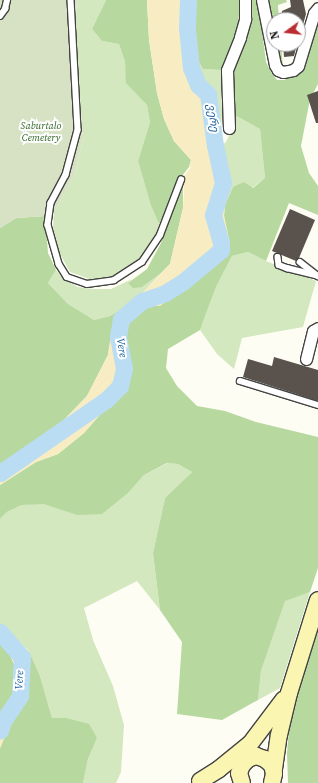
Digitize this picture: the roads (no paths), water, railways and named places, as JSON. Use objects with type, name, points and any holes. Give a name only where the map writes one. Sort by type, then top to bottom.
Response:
[{"type":"main road","points":[[242,783],[239,773],[279,714],[289,693],[318,600]]},
{"type":"main road","points":[[276,779],[279,714]]},
{"type":"main road","points":[[197,782],[239,754],[279,714]]},
{"type":"main road","points":[[197,782],[247,761],[265,759],[276,779]]},
{"type":"street","points":[[229,128],[227,70],[240,37],[245,19],[245,0]]},
{"type":"street","points":[[262,0],[275,65],[278,70],[283,72],[294,70],[298,66],[314,13],[318,8]]},
{"type":"street","points":[[306,359],[313,331],[318,328]]},
{"type":"lane","points":[[0,16],[5,9],[7,0]]},
{"type":"lane","points":[[70,0],[78,130],[66,175],[52,202],[48,225],[59,264],[67,277],[86,284],[114,280],[142,262],[160,235],[181,180]]},
{"type":"lane","points":[[278,257],[279,265],[318,276]]},
{"type":"lane","points":[[300,262],[318,276]]},
{"type":"lane","points":[[240,381],[318,405]]},
{"type":"waterway","name":"Vere","points":[[0,473],[106,400],[120,386],[124,368],[118,337],[121,319],[142,301],[165,293],[184,281],[221,250],[221,243],[213,215],[223,183],[215,146],[208,94],[198,85],[191,68],[187,28],[188,0]]},
{"type":"waterway","name":"Vere","points":[[0,632],[22,657],[20,696],[3,721],[0,731]]},
{"type":"water label","name":"ვერე","points":[[212,118]]},
{"type":"park label","name":"Saburtalo Cemetery","points":[[41,130]]}]
